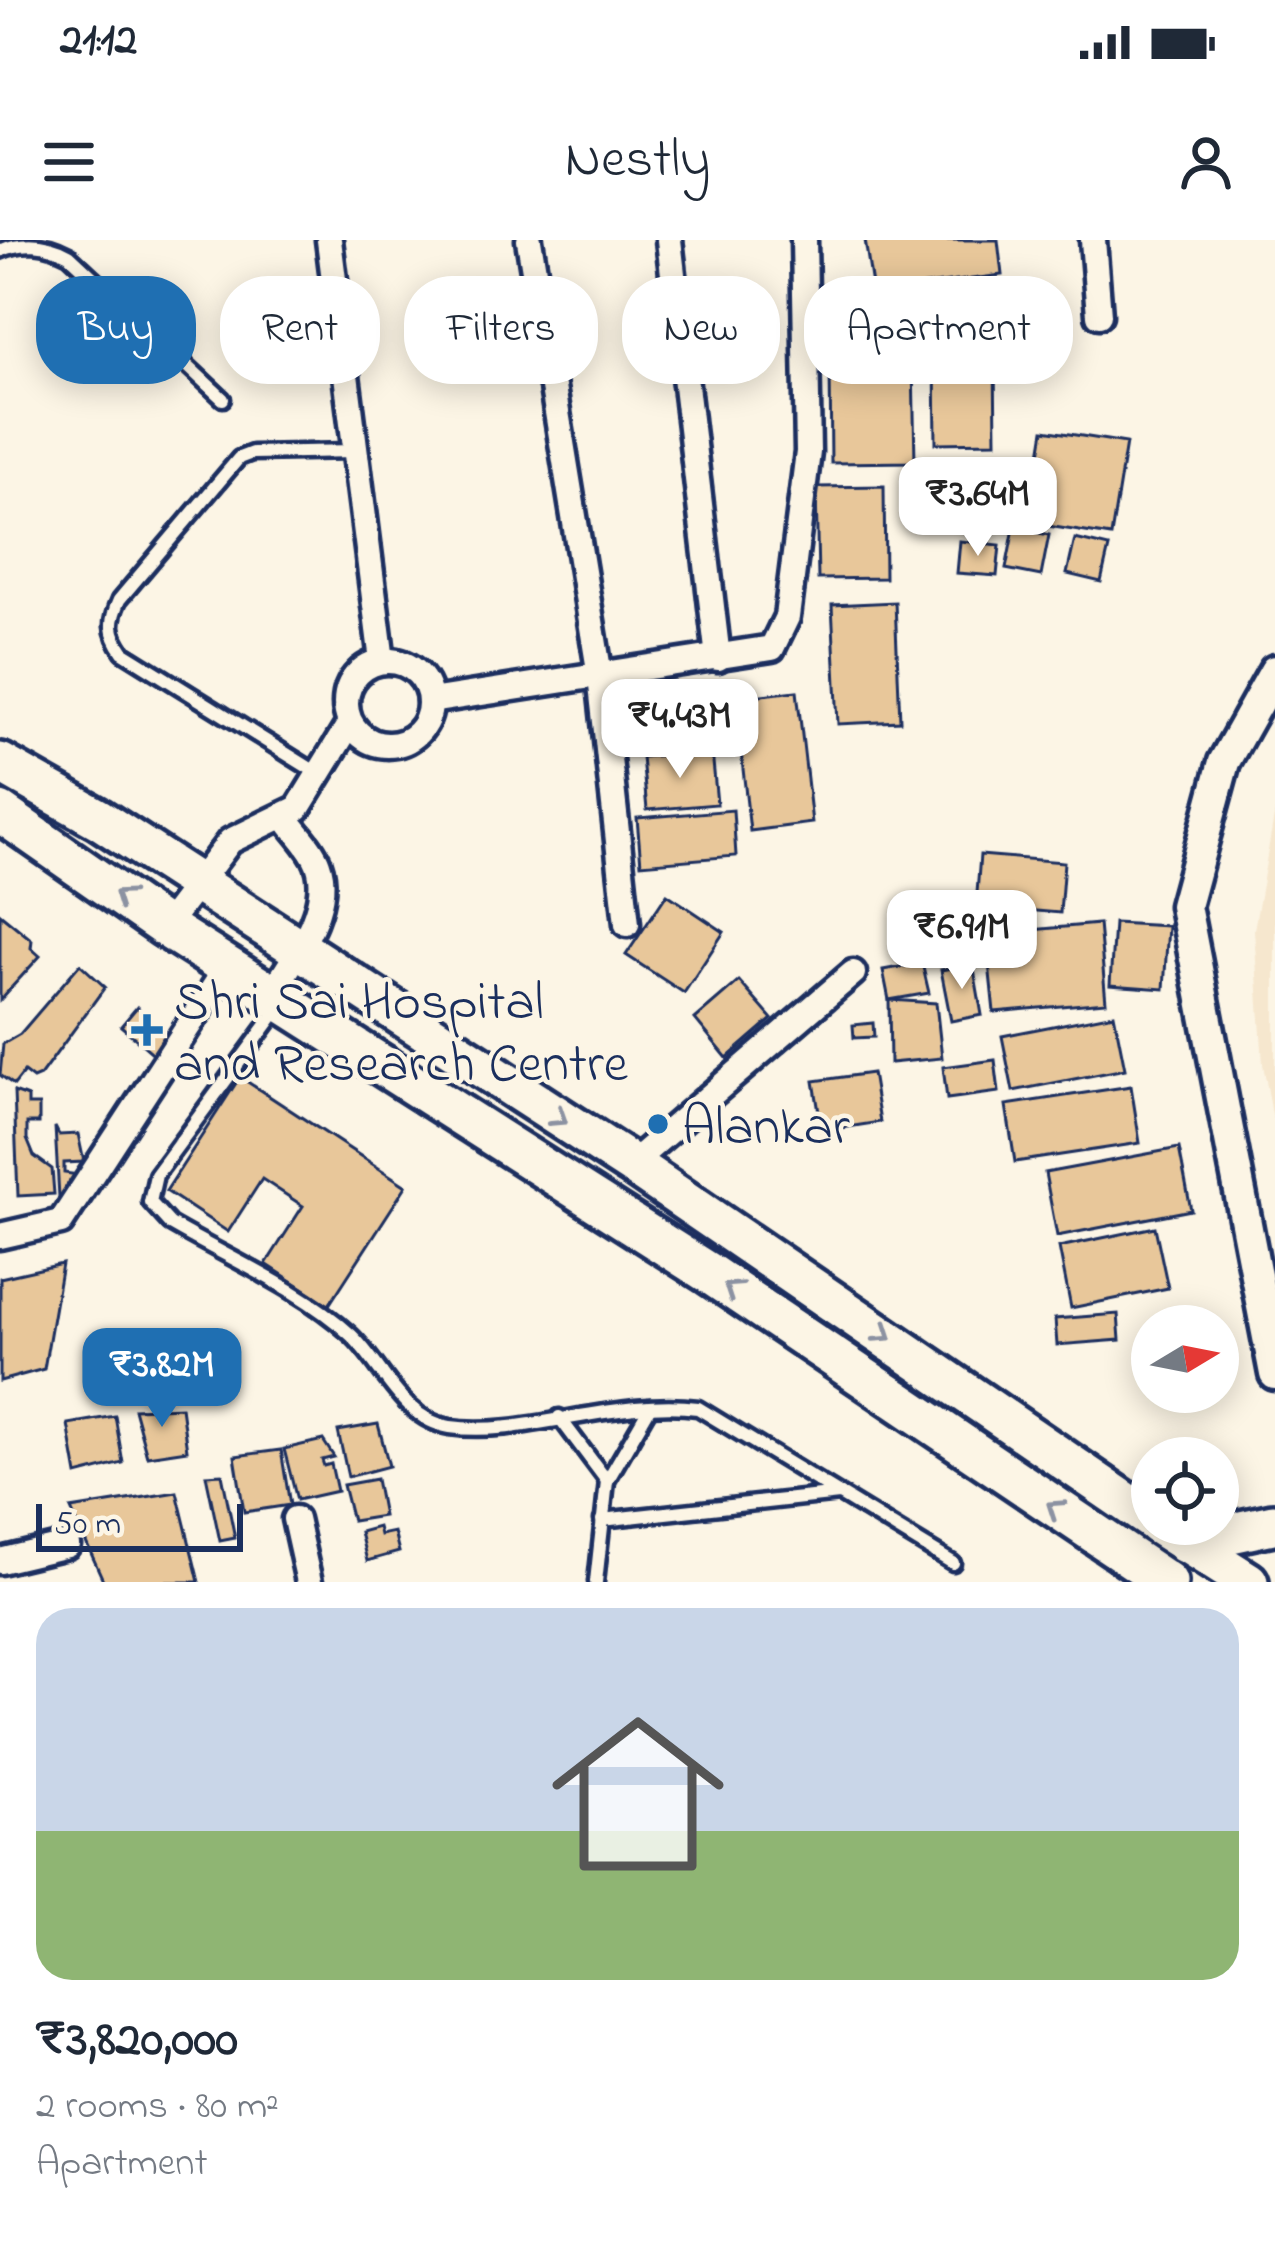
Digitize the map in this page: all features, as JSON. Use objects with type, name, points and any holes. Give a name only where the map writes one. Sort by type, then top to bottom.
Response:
[{"type":"main road","points":[[0,763],[198,883],[631,1164],[1131,1506]]},
{"type":"main road","points":[[0,812],[165,927],[710,1274],[1156,1579]]},
{"type":"main road","points":[[1239,1524],[1274,1521]]},
{"type":"main road","points":[[1189,1545],[1242,1580]]},
{"type":"street","points":[[329,240],[382,661]]},
{"type":"street","points":[[529,240],[600,676],[627,924]]},
{"type":"street","points":[[669,240],[718,658]]},
{"type":"street","points":[[430,701],[772,648],[787,617],[808,452],[804,240]]},
{"type":"street","points":[[1093,240],[1099,315]]},
{"type":"street","points":[[382,661],[395,661],[420,675],[430,701],[422,729],[398,744],[370,741],[350,723],[346,697],[350,683],[369,665],[382,661]]},
{"type":"street","points":[[1275,671],[1224,762],[1185,906],[1275,1374]]},
{"type":"street","points":[[165,927],[230,841],[249,828],[286,818],[298,808],[350,723]]},
{"type":"street","points":[[277,999],[317,912],[322,883],[309,847],[286,818]]},
{"type":"street","points":[[0,1236],[62,1222],[227,967]]},
{"type":"street","points":[[631,1164],[853,974]]},
{"type":"street","points":[[296,1519],[309,1582]]},
{"type":"street","points":[[1242,1580],[1274,1521]]},
{"type":"street","points":[[0,1561],[67,1545]]},
{"type":"street","points":[[1156,1579],[1163,1545]]},
{"type":"lane","points":[[8,245],[43,242],[69,255],[223,400]]},
{"type":"lane","points":[[319,774],[123,652],[110,633],[112,616],[194,507],[239,458],[252,453],[355,451]]},
{"type":"lane","points":[[277,999],[156,1174],[149,1191],[154,1209],[346,1330],[411,1409],[428,1420],[473,1428],[650,1406],[710,1412],[953,1563]]},
{"type":"lane","points":[[596,1582],[607,1481],[650,1406]]},
{"type":"lane","points":[[559,1417],[607,1481]]},
{"type":"lane","points":[[602,1520],[840,1494]]},
{"type":"shaded area","points":[[1275,811],[1275,1131],[1263,1064],[1254,930]]},
{"type":"building","points":[[865,240],[998,240],[1002,275],[871,276]]},
{"type":"building","points":[[830,384],[913,384],[915,462],[831,463]]},
{"type":"building","points":[[935,384],[995,384],[996,442],[936,443]]},
{"type":"building","points":[[1044,430],[1126,443],[1111,536],[1029,523]]},
{"type":"building","points":[[884,486],[885,578],[818,579],[816,487]]},
{"type":"building","points":[[1014,528],[1049,535],[1041,576],[1006,569]]},
{"type":"building","points":[[1075,539],[1109,547],[1101,582],[1067,574]]},
{"type":"building","points":[[960,541],[1000,545],[997,576],[957,573]]},
{"type":"building","points":[[895,602],[900,721],[838,724],[832,605]]},
{"type":"building","points":[[707,691],[714,740],[629,751],[622,703]]},
{"type":"building","points":[[797,691],[812,823],[750,831],[735,698]]},
{"type":"building","points":[[712,751],[717,804],[647,810],[642,757]]},
{"type":"building","points":[[733,810],[736,856],[641,864],[637,818]]},
{"type":"building","points":[[980,855],[1064,862],[1060,913],[976,906]]},
{"type":"building","points":[[667,894],[724,932],[684,993],[626,955]]},
{"type":"building","points":[[970,913],[973,956],[921,960],[917,917]]},
{"type":"building","points":[[0,914],[32,940],[31,948],[40,956],[0,1000]]},
{"type":"building","points":[[1114,923],[1168,926],[1164,989],[1110,985]]},
{"type":"building","points":[[1099,924],[1106,1002],[994,1012],[986,934]]},
{"type":"building","points":[[922,963],[929,993],[889,1000],[883,970]]},
{"type":"building","points":[[80,964],[105,987],[40,1076],[33,1079],[24,1072],[14,1085],[0,1075],[3,1044],[20,1034]]},
{"type":"building","points":[[973,964],[982,1015],[951,1021],[941,970]]},
{"type":"building","points":[[739,981],[772,1019],[727,1058],[695,1019]]},
{"type":"building","points":[[889,1000],[936,1003],[942,1058],[890,1063]]},
{"type":"building","points":[[137,1007],[173,1041],[158,1058],[121,1026]]},
{"type":"building","points":[[1114,1014],[1125,1069],[1013,1091],[1002,1036]]},
{"type":"building","points":[[873,1023],[874,1037],[854,1038],[853,1025]]},
{"type":"building","points":[[995,1060],[999,1092],[947,1099],[943,1067]]},
{"type":"building","points":[[872,1073],[880,1122],[822,1131],[814,1081]]},
{"type":"building","points":[[240,1077],[406,1186],[329,1305],[266,1264],[303,1206],[262,1179],[228,1232],[166,1191]]},
{"type":"building","points":[[1131,1086],[1140,1143],[1015,1162],[1006,1105]]},
{"type":"building","points":[[14,1092],[28,1097],[28,1105],[39,1105],[39,1123],[27,1123],[27,1139],[34,1156],[52,1169],[54,1194],[18,1196]]},
{"type":"building","points":[[55,1127],[59,1135],[78,1134],[84,1162],[64,1163],[64,1173],[79,1175],[78,1189],[59,1197]]},
{"type":"building","points":[[1179,1148],[1191,1210],[1057,1236],[1045,1173]]},
{"type":"building","points":[[1155,1227],[1168,1288],[1071,1308],[1059,1247]]},
{"type":"building","points":[[62,1264],[44,1369],[0,1381],[0,1278]]},
{"type":"building","points":[[1118,1314],[1120,1340],[1057,1345],[1055,1319]]},
{"type":"building","points":[[181,1407],[187,1450],[147,1456],[134,1409]]},
{"type":"building","points":[[115,1416],[123,1463],[77,1475],[68,1424]]},
{"type":"building","points":[[378,1424],[389,1466],[348,1477],[338,1431]]},
{"type":"building","points":[[323,1440],[334,1457],[322,1460],[324,1466],[331,1464],[337,1491],[297,1500],[284,1449]]},
{"type":"building","points":[[281,1450],[290,1505],[244,1512],[235,1456]]},
{"type":"building","points":[[222,1474],[235,1538],[220,1541],[206,1475]]},
{"type":"building","points":[[376,1479],[383,1516],[352,1521],[343,1485]]},
{"type":"building","points":[[177,1492],[199,1582],[104,1582],[71,1509]]},
{"type":"building","points":[[378,1527],[380,1535],[394,1532],[399,1552],[367,1561],[360,1532]]},
{"type":"place","name":"Shri Sai Hospital and Research Centre","points":[[147,1030]]},
{"type":"place","name":"Alankar","points":[[658,1124]]}]
